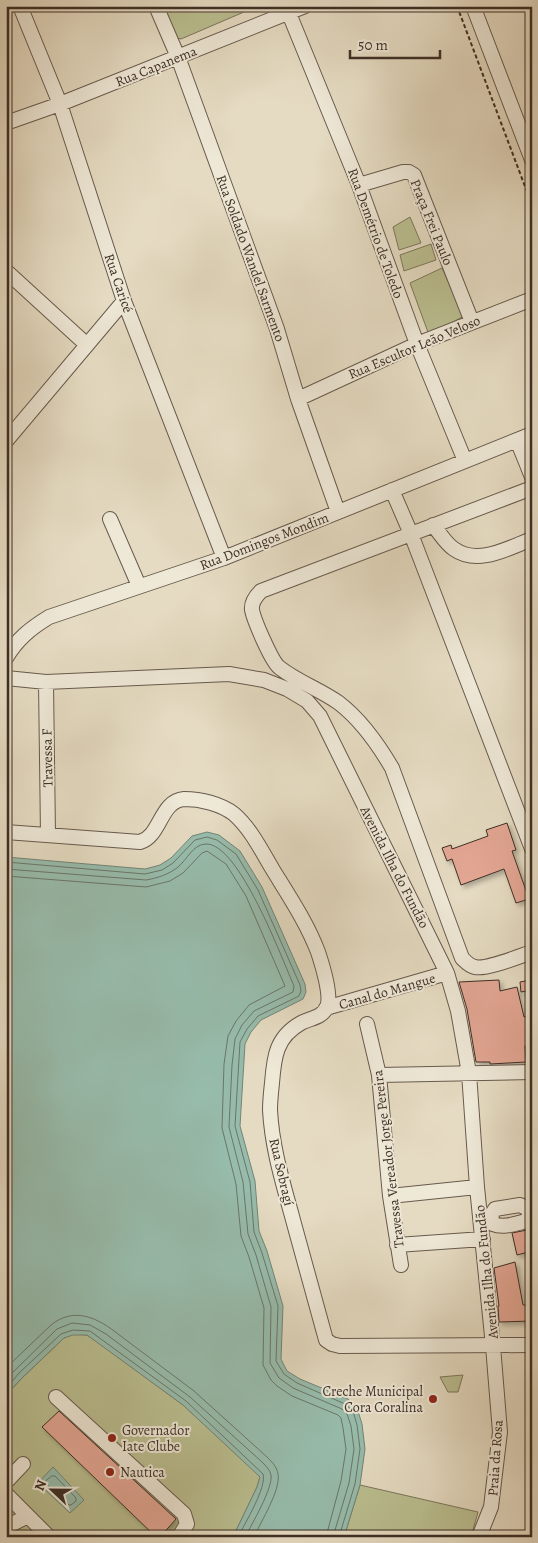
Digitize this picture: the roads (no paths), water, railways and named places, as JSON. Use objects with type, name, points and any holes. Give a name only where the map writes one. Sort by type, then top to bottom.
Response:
[{"type":"street","name":"Rua Caricé","points":[[20,6],[60,104],[124,301],[224,558]]},
{"type":"street","name":"Rua Capanema","points":[[6,123],[60,104],[178,57],[287,10],[305,6]]},
{"type":"street","points":[[473,6],[532,160]]},
{"type":"street","name":"Rua Soldado Wandel Sarmento","points":[[159,7],[277,329],[298,399],[338,512]]},
{"type":"street","name":"Rua Demétrio de Toledo","points":[[287,10],[359,185],[417,344],[465,461]]},
{"type":"street","name":"Praça Frei Paulo","points":[[359,185],[403,172],[409,172],[414,175],[472,322]]},
{"type":"street","points":[[6,270],[87,345]]},
{"type":"street","name":"Rua Escultor Leão Veloso","points":[[298,399],[417,344],[532,298]]},
{"type":"street","points":[[6,441],[124,301]]},
{"type":"street","name":"Rua Domingos Mondim","points":[[6,658],[28,630],[49,617],[224,558],[532,434]]},
{"type":"street","points":[[518,440],[532,477]]},
{"type":"street","points":[[532,488],[261,591],[254,598],[252,610],[271,658],[279,668],[339,703],[361,724],[379,746],[392,768],[462,958],[475,968],[485,967],[532,952]]},
{"type":"street","points":[[392,490],[532,848]]},
{"type":"street","points":[[110,519],[139,586]]},
{"type":"street","points":[[433,525],[453,549],[472,556],[489,555],[532,539]]},
{"type":"street","name":"Avenida Ilha do Fundão","points":[[6,678],[46,682],[229,674],[264,680],[287,689],[306,701],[320,716],[447,973],[458,1011],[469,1073],[477,1187],[493,1346]]},
{"type":"street","name":"Travessa F","points":[[46,682],[48,835]]},
{"type":"street","points":[[6,832],[140,842],[149,838],[169,806],[177,801],[184,799],[211,802],[232,813],[247,828],[299,912],[318,952],[325,978],[328,1000],[326,1008]]},
{"type":"street","name":"Canal do Mangue","points":[[326,1008],[447,973]]},
{"type":"street","name":"Rua Sobragí","points":[[326,1008],[315,1018],[303,1021],[290,1030],[280,1043],[274,1060],[270,1108],[275,1154],[326,1340],[340,1346],[532,1345]]},
{"type":"street","name":"Travessa Vereador Jorge Pereira","points":[[367,1024],[379,1076],[390,1196],[402,1265]]},
{"type":"street","points":[[379,1076],[532,1072]]},
{"type":"street","points":[[390,1196],[477,1187]]},
{"type":"street","points":[[397,1245],[483,1239]]},
{"type":"street","name":"Praia da Rosa","points":[[479,1537],[491,1507],[500,1432],[493,1346]]},
{"type":"street","points":[[56,1397],[184,1514],[187,1524],[178,1537]]},
{"type":"street","points":[[6,1482],[22,1464]]},
{"type":"street","points":[[6,1494],[49,1537]]},
{"type":"street","points":[[6,1527],[28,1516]]},
{"type":"water","points":[[207,832],[219,835],[240,851],[262,887],[305,984],[306,992],[303,999],[261,1020],[251,1032],[245,1044],[240,1126],[255,1181],[259,1231],[267,1251],[283,1306],[281,1359],[287,1371],[300,1379],[348,1399],[357,1408],[362,1424],[365,1449],[360,1485],[344,1537],[233,1537],[260,1477],[183,1405],[87,1335],[73,1335],[64,1338],[6,1395],[6,857],[145,869],[160,865],[171,858],[192,836]]},
{"type":"water","points":[[53,1467],[84,1500],[70,1513],[38,1483]]},
{"type":"place","name":"Creche Municipal Cora Coralina","points":[[433,1399]]},
{"type":"place","name":"Governador Iate Clube","points":[[112,1438]]},
{"type":"place","name":"Nautica","points":[[110,1472]]}]
